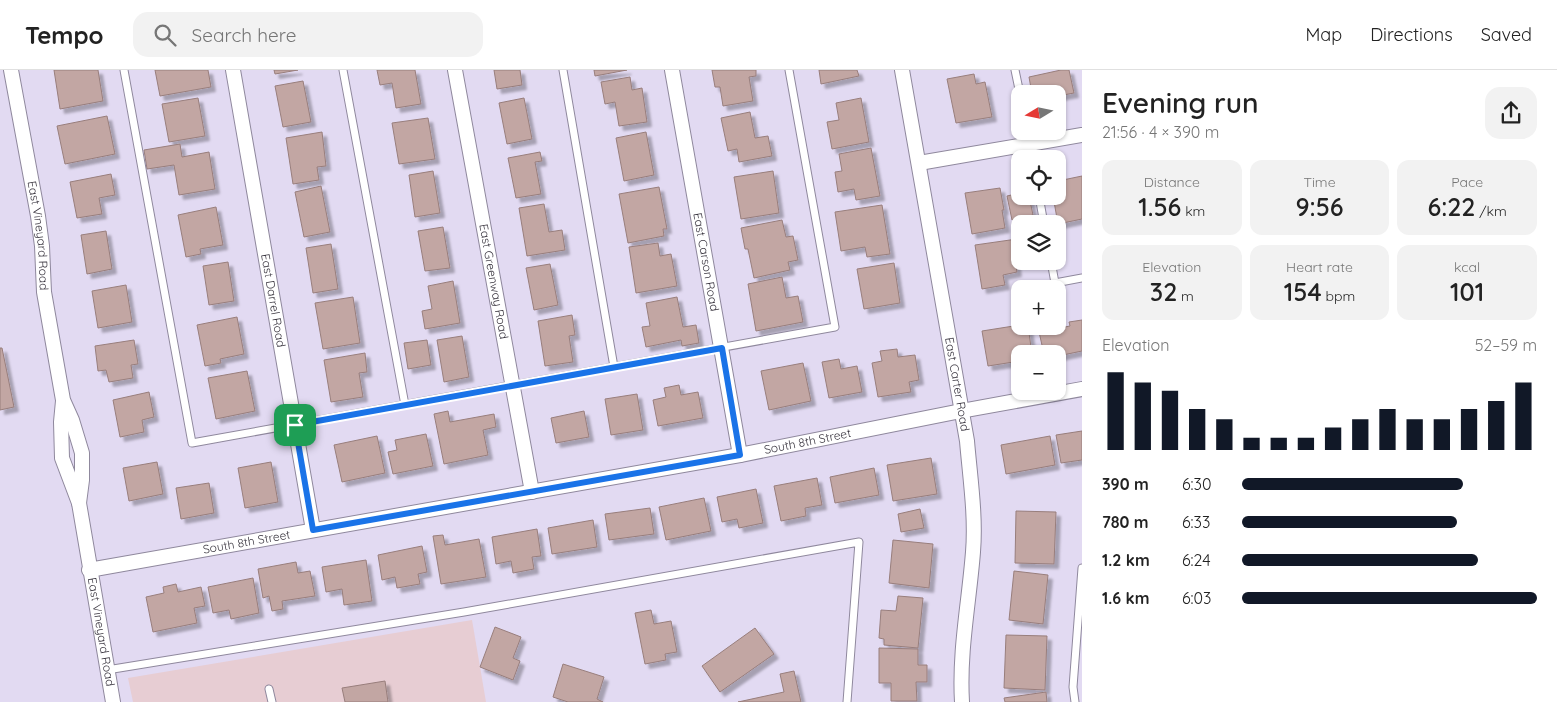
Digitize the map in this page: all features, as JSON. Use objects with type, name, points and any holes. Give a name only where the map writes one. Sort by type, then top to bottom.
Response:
[{"type":"street","name":"East Vineyard Road","points":[[11,70],[38,216],[42,246],[44,292],[63,400],[72,420],[82,454],[82,480],[79,503]]},
{"type":"street","name":"East Darrel Road","points":[[233,70],[313,530]]},
{"type":"street","name":"East Greenway Road","points":[[455,70],[532,492]]},
{"type":"street","name":"East Carson Road","points":[[672,70],[740,455]]},
{"type":"street","name":"East Carter Road","points":[[902,70],[967,441],[972,492],[973,551],[960,673],[962,702]]},
{"type":"street","points":[[1066,136],[1082,135]]},
{"type":"street","points":[[919,163],[1019,140]]},
{"type":"street","name":"South 8th Street","points":[[89,570],[740,455],[961,411],[1082,390]]},
{"type":"street","name":"East Vineyard Road","points":[[63,400],[61,422],[62,458],[79,503],[113,702]]},
{"type":"lane","points":[[124,70],[192,443],[835,327],[789,70]]},
{"type":"lane","points":[[343,70],[405,405]]},
{"type":"lane","points":[[563,70],[614,367]]},
{"type":"lane","points":[[1015,70],[1018,85]]},
{"type":"lane","points":[[1052,270],[1054,283],[1082,278]]},
{"type":"lane","points":[[107,670],[464,612],[859,542],[848,702]]},
{"type":"lane","points":[[1075,702],[1073,687],[1082,568]]},
{"type":"lane","points":[[269,689],[272,702]]},
{"type":"shaded area","points":[[472,620],[486,702],[133,702],[128,678]]},
{"type":"building","points":[[54,70],[98,70],[103,101],[60,109]]},
{"type":"building","points":[[155,70],[208,70],[211,87],[160,96]]},
{"type":"building","points":[[274,70],[298,70],[275,74]]},
{"type":"building","points":[[377,70],[415,70],[421,104],[396,108],[392,83],[380,85]]},
{"type":"building","points":[[494,70],[520,70],[522,85],[497,89]]},
{"type":"building","points":[[594,70],[627,70],[595,76]]},
{"type":"building","points":[[712,70],[756,70],[756,76],[749,77],[753,101],[723,106],[720,87],[715,87]]},
{"type":"building","points":[[819,70],[857,70],[859,76],[821,84]]},
{"type":"building","points":[[1069,70],[1074,93],[1066,94],[1066,85],[1030,85],[1029,77]]},
{"type":"building","points":[[974,74],[976,84],[985,82],[992,117],[956,123],[947,79]]},
{"type":"building","points":[[630,77],[632,90],[642,88],[647,122],[619,126],[615,102],[605,104],[601,82]]},
{"type":"building","points":[[303,81],[311,122],[283,127],[275,86]]},
{"type":"building","points":[[198,98],[205,136],[169,142],[162,104]]},
{"type":"building","points":[[524,98],[532,139],[507,144],[499,103]]},
{"type":"building","points":[[861,98],[869,142],[832,149],[827,122],[839,120],[836,103]]},
{"type":"building","points":[[750,112],[755,138],[768,136],[772,156],[739,162],[737,149],[728,151],[721,118]]},
{"type":"building","points":[[107,116],[115,154],[65,164],[57,126]]},
{"type":"building","points":[[428,118],[435,159],[399,164],[392,123]]},
{"type":"building","points":[[322,132],[326,166],[317,167],[319,180],[293,184],[286,138]]},
{"type":"building","points":[[646,132],[654,175],[624,181],[616,138]]},
{"type":"building","points":[[180,144],[182,157],[209,152],[215,189],[179,195],[174,165],[147,169],[144,150]]},
{"type":"building","points":[[871,148],[880,196],[856,200],[854,189],[838,192],[835,172],[842,171],[839,154]]},
{"type":"building","points":[[540,152],[542,161],[535,162],[541,194],[516,198],[508,158]]},
{"type":"building","points":[[433,171],[440,213],[415,217],[409,175]]},
{"type":"building","points":[[773,171],[779,213],[741,219],[734,177]]},
{"type":"building","points":[[111,174],[115,195],[99,198],[102,214],[77,218],[70,182]]},
{"type":"building","points":[[1082,176],[1082,219],[1066,222],[1066,215],[1056,215],[1055,205],[1066,205],[1066,179]]},
{"type":"building","points":[[321,186],[330,232],[304,237],[295,192]]},
{"type":"building","points":[[659,187],[667,229],[663,229],[664,236],[628,243],[619,194]]},
{"type":"building","points":[[1000,188],[1005,228],[972,234],[965,193]]},
{"type":"building","points":[[1011,195],[1011,205],[1031,205],[1033,215],[1011,215],[1007,196]]},
{"type":"building","points":[[544,204],[549,232],[562,230],[565,250],[527,256],[519,208]]},
{"type":"building","points":[[882,205],[890,254],[867,257],[865,247],[841,251],[835,212]]},
{"type":"building","points":[[216,207],[223,245],[200,249],[201,254],[186,257],[178,215]]},
{"type":"building","points":[[782,220],[786,237],[793,236],[798,260],[788,262],[790,270],[754,278],[741,228]]},
{"type":"building","points":[[443,227],[450,268],[425,271],[418,231]]},
{"type":"building","points":[[106,231],[112,269],[87,274],[81,235]]},
{"type":"building","points":[[1011,240],[1011,270],[1017,270],[1017,272],[1003,275],[1005,285],[982,289],[975,245]]},
{"type":"building","points":[[658,243],[660,256],[671,254],[677,286],[636,293],[629,247]]},
{"type":"building","points":[[331,244],[338,289],[313,293],[306,248]]},
{"type":"building","points":[[228,262],[234,301],[209,305],[203,266]]},
{"type":"building","points":[[894,263],[900,303],[864,309],[857,269]]},
{"type":"building","points":[[550,264],[558,305],[534,310],[526,268]]},
{"type":"building","points":[[782,277],[786,298],[798,296],[803,322],[756,331],[748,284]]},
{"type":"building","points":[[453,281],[460,323],[425,329],[422,311],[432,309],[428,286]]},
{"type":"building","points":[[126,285],[132,322],[98,328],[92,291]]},
{"type":"building","points":[[353,297],[360,343],[323,349],[315,303]]},
{"type":"building","points":[[677,297],[683,327],[696,325],[699,343],[682,346],[681,340],[646,347],[642,327],[650,326],[646,303]]},
{"type":"building","points":[[572,315],[575,335],[569,336],[573,362],[545,366],[538,321]]},
{"type":"building","points":[[237,317],[244,354],[220,359],[221,363],[205,366],[197,325]]},
{"type":"building","points":[[1082,320],[1082,351],[1066,354],[1066,345],[1042,345],[1040,335],[1066,335],[1066,327],[1070,326],[1069,322]]},
{"type":"building","points":[[1011,326],[1011,335],[1029,335],[1031,345],[1011,345],[1011,362],[988,366],[982,331]]},
{"type":"building","points":[[462,336],[469,377],[444,382],[437,340]]},
{"type":"building","points":[[134,340],[138,364],[131,365],[133,378],[109,382],[106,370],[98,371],[95,346]]},
{"type":"building","points":[[427,340],[431,365],[408,369],[404,343]]},
{"type":"building","points":[[0,348],[2,348],[14,407],[0,410]]},
{"type":"building","points":[[897,349],[898,357],[915,355],[919,380],[909,382],[911,392],[878,397],[872,363],[882,361],[880,351]]},
{"type":"building","points":[[365,353],[367,372],[359,373],[363,397],[331,402],[324,360]]},
{"type":"building","points":[[839,359],[841,369],[857,366],[862,392],[829,398],[822,362]]},
{"type":"building","points":[[803,363],[811,401],[769,410],[761,371]]},
{"type":"building","points":[[247,371],[255,411],[216,419],[208,378]]},
{"type":"building","points":[[679,385],[681,395],[698,392],[703,418],[658,426],[653,400],[666,397],[664,388]]},
{"type":"building","points":[[149,392],[154,417],[142,420],[144,432],[120,437],[113,400]]},
{"type":"building","points":[[637,394],[643,430],[611,435],[605,399]]},
{"type":"building","points":[[448,411],[450,422],[494,414],[496,427],[483,430],[488,455],[444,464],[434,414]]},
{"type":"building","points":[[584,411],[589,437],[556,443],[551,418]]},
{"type":"building","points":[[1082,431],[1082,460],[1061,463],[1056,435]]},
{"type":"building","points":[[426,434],[433,466],[393,474],[388,452],[397,450],[395,440]]},
{"type":"building","points":[[377,436],[385,473],[342,482],[334,445]]},
{"type":"building","points":[[1050,436],[1055,465],[1006,474],[1001,445]]},
{"type":"building","points":[[931,458],[937,494],[893,501],[887,465]]},
{"type":"building","points":[[157,462],[163,494],[129,501],[123,468]]},
{"type":"building","points":[[271,462],[278,502],[245,508],[238,468]]},
{"type":"building","points":[[874,468],[879,495],[835,503],[830,477]]},
{"type":"building","points":[[817,478],[822,505],[805,508],[806,516],[781,521],[774,486]]},
{"type":"building","points":[[209,483],[214,513],[181,519],[176,488]]},
{"type":"building","points":[[756,489],[763,523],[739,528],[737,519],[722,522],[717,497]]},
{"type":"building","points":[[704,498],[711,531],[666,540],[659,507]]},
{"type":"building","points":[[650,508],[654,534],[609,540],[605,514]]},
{"type":"building","points":[[920,509],[924,528],[901,532],[898,514]]},
{"type":"building","points":[[1016,511],[1056,512],[1054,564],[1015,563]]},
{"type":"building","points":[[593,520],[597,547],[552,554],[548,528]]},
{"type":"building","points":[[537,529],[541,556],[532,557],[534,569],[513,573],[511,561],[496,564],[492,537]]},
{"type":"building","points":[[443,535],[445,545],[479,539],[486,577],[441,584],[433,536]]},
{"type":"building","points":[[893,540],[933,544],[929,588],[889,583]]},
{"type":"building","points":[[422,546],[427,572],[418,574],[420,584],[397,588],[395,577],[382,580],[378,555]]},
{"type":"building","points":[[366,560],[372,601],[344,605],[342,589],[326,592],[322,567]]},
{"type":"building","points":[[296,562],[298,573],[310,571],[315,596],[282,601],[283,609],[272,611],[269,596],[263,598],[258,569]]},
{"type":"building","points":[[1014,571],[1048,575],[1043,624],[1009,620]]},
{"type":"building","points":[[253,578],[259,613],[231,619],[229,610],[213,613],[208,587]]},
{"type":"building","points":[[176,584],[178,592],[201,587],[205,606],[194,608],[197,623],[153,632],[146,597],[164,593],[163,587]]},
{"type":"building","points":[[898,596],[923,598],[918,648],[884,645],[884,639],[879,638],[881,610],[896,611]]},
{"type":"building","points":[[651,610],[654,624],[671,621],[677,652],[665,654],[666,660],[645,664],[635,613]]},
{"type":"building","points":[[495,627],[521,637],[513,658],[520,661],[513,680],[480,667]]},
{"type":"building","points":[[755,628],[774,654],[720,692],[702,666]]},
{"type":"building","points":[[1006,635],[1047,636],[1045,690],[1004,688]]},
{"type":"building","points":[[879,648],[918,649],[918,665],[927,665],[927,682],[916,682],[917,701],[891,701],[891,683],[879,683]]},
{"type":"building","points":[[563,664],[604,677],[597,699],[603,702],[568,702],[553,697]]},
{"type":"building","points":[[794,671],[801,702],[738,702],[784,692],[780,674]]},
{"type":"building","points":[[385,681],[388,702],[345,702],[342,688]]},
{"type":"building","points":[[1046,692],[1047,702],[1005,702],[1004,698]]},
{"type":"route","points":[[722,348],[740,455],[313,530],[295,425],[722,348]]}]
